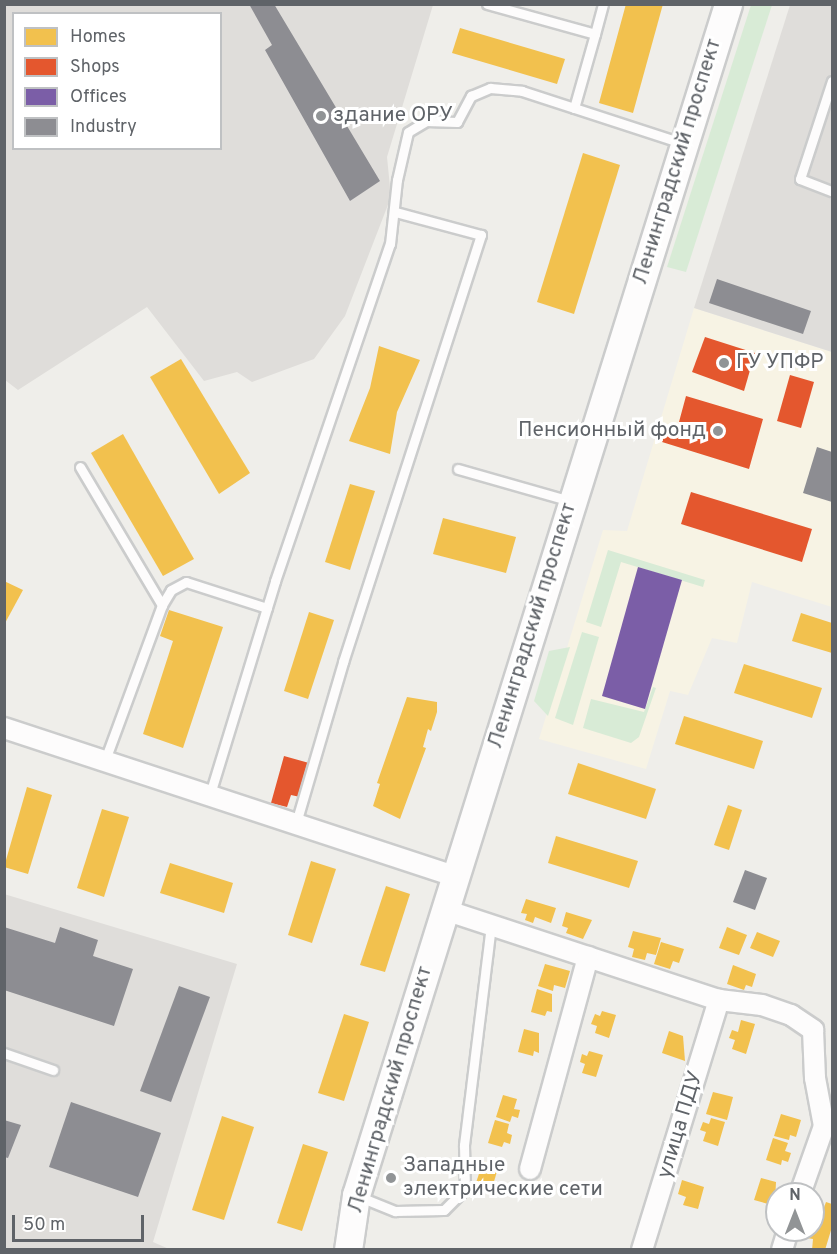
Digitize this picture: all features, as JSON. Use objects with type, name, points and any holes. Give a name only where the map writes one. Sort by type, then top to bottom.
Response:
[{"type":"main road","name":"Ленинградский проспект","points":[[348,1250],[356,1195],[728,4]]},
{"type":"street","points":[[4,728],[455,876]]},
{"type":"street","points":[[445,910],[719,1000],[762,1005],[791,1015],[813,1030],[815,1078],[824,1126],[804,1182]]},
{"type":"street","points":[[530,1169],[588,957]]},
{"type":"street","name":"улица ПДУ","points":[[642,1250],[719,1000]]},
{"type":"lane","points":[[487,4],[595,34]]},
{"type":"lane","points":[[574,108],[603,4]]},
{"type":"lane","points":[[832,81],[800,179],[832,191]]},
{"type":"lane","points":[[210,794],[267,608],[390,244],[397,180],[408,132],[426,121],[457,122],[471,96],[490,88],[522,91],[684,144]]},
{"type":"lane","points":[[296,823],[343,663],[481,236],[395,212]]},
{"type":"lane","points":[[80,467],[162,605]]},
{"type":"lane","points":[[458,469],[572,501]]},
{"type":"lane","points":[[105,760],[162,605],[171,590],[186,582],[267,608]]},
{"type":"lane","points":[[356,1195],[395,1211],[444,1210],[465,1189],[464,1145],[491,925]]},
{"type":"lane","points":[[4,1053],[53,1070]]},
{"type":"shaded area","points":[[5,5],[433,5],[387,157],[391,197],[345,316],[314,359],[252,382],[237,372],[204,381],[147,307],[18,390],[5,380]]},
{"type":"shaded area","points":[[790,5],[832,5],[832,352],[694,308]]},
{"type":"shaded area","points":[[694,308],[832,352],[832,607],[752,582],[737,643],[712,638],[688,695],[670,691],[646,769],[539,739],[603,530],[627,531]]},
{"type":"shaded area","points":[[4,894],[237,964],[153,1242],[169,1249],[5,1249]]},
{"type":"green space","points":[[751,5],[772,5],[686,272],[667,267]]},
{"type":"green space","points":[[608,550],[705,580],[703,587],[621,562],[601,627],[586,622]]},
{"type":"green space","points":[[582,632],[599,637],[573,725],[555,718]]},
{"type":"green space","points":[[570,647],[548,716],[534,701],[549,651]]},
{"type":"green space","points":[[653,687],[656,688],[639,737],[631,743],[583,728],[591,699],[644,712]]},
{"type":"building: Homes","points":[[626,4],[663,4],[633,113],[599,103]]},
{"type":"building: Homes","points":[[460,28],[565,59],[557,84],[452,53]]},
{"type":"building: Homes","points":[[583,153],[620,165],[574,314],[537,302]]},
{"type":"building: Homes","points":[[379,346],[420,360],[397,412],[390,454],[349,441],[370,388]]},
{"type":"building: Homes","points":[[181,359],[250,473],[219,494],[150,377]]},
{"type":"building: Homes","points":[[123,434],[194,559],[163,576],[91,453]]},
{"type":"building: Homes","points":[[350,484],[375,491],[350,570],[325,562]]},
{"type":"building: Homes","points":[[443,518],[516,537],[506,573],[433,554]]},
{"type":"building: Homes","points":[[4,581],[23,590],[4,625]]},
{"type":"building: Homes","points":[[169,610],[223,627],[183,748],[143,734],[173,641],[160,636]]},
{"type":"building: Homes","points":[[309,612],[334,620],[308,699],[284,691]]},
{"type":"building: Homes","points":[[801,613],[832,623],[832,653],[792,641]]},
{"type":"building: Homes","points":[[744,664],[822,688],[812,718],[734,693]]},
{"type":"building: Homes","points":[[407,697],[437,702],[437,712],[431,731],[428,729],[423,747],[426,748],[400,819],[373,806],[380,784],[377,783]]},
{"type":"building: Homes","points":[[684,716],[763,741],[754,769],[675,744]]},
{"type":"building: Homes","points":[[578,763],[656,789],[646,819],[568,794]]},
{"type":"building: Homes","points":[[27,787],[52,795],[28,874],[4,867]]},
{"type":"building: Homes","points":[[728,805],[742,810],[729,850],[714,845]]},
{"type":"building: Homes","points":[[102,809],[129,817],[104,897],[77,888]]},
{"type":"building: Homes","points":[[556,836],[638,861],[629,888],[548,863]]},
{"type":"building: Homes","points":[[311,861],[336,869],[312,943],[288,935]]},
{"type":"building: Homes","points":[[170,863],[233,883],[224,913],[160,893]]},
{"type":"building: Homes","points":[[386,886],[410,894],[385,972],[360,965]]},
{"type":"building: Homes","points":[[526,899],[556,908],[551,923],[535,917],[533,923],[525,920],[527,914],[521,913]]},
{"type":"building: Homes","points":[[566,912],[592,920],[583,939],[566,933],[568,928],[562,926]]},
{"type":"building: Homes","points":[[727,927],[747,935],[739,955],[719,948]]},
{"type":"building: Homes","points":[[633,931],[661,938],[656,955],[647,953],[645,960],[632,957],[634,949],[628,947]]},
{"type":"building: Homes","points":[[757,932],[780,941],[773,957],[750,948]]},
{"type":"building: Homes","points":[[661,942],[684,949],[679,963],[673,961],[670,969],[654,964]]},
{"type":"building: Homes","points":[[545,964],[570,971],[565,988],[554,985],[553,991],[538,986]]},
{"type":"building: Homes","points":[[733,965],[756,974],[752,987],[746,985],[744,990],[727,984]]},
{"type":"building: Homes","points":[[537,989],[552,994],[552,1012],[547,1011],[545,1016],[531,1012]]},
{"type":"building: Homes","points":[[602,1011],[616,1015],[609,1038],[595,1033],[597,1026],[591,1024],[595,1014],[600,1016]]},
{"type":"building: Homes","points":[[344,1014],[369,1022],[344,1101],[318,1093]]},
{"type":"building: Homes","points":[[741,1020],[755,1024],[746,1054],[732,1049],[735,1040],[729,1038],[732,1030],[738,1032]]},
{"type":"building: Homes","points":[[524,1029],[539,1033],[539,1053],[534,1051],[533,1056],[518,1052]]},
{"type":"building: Homes","points":[[669,1031],[683,1036],[685,1061],[662,1053]]},
{"type":"building: Homes","points":[[589,1051],[603,1055],[596,1077],[582,1073],[585,1064],[580,1062],[582,1054],[587,1056]]},
{"type":"building: Homes","points":[[713,1092],[733,1097],[727,1120],[706,1114]]},
{"type":"building: Homes","points":[[503,1095],[517,1099],[514,1109],[520,1110],[518,1118],[512,1116],[510,1122],[496,1117]]},
{"type":"building: Homes","points":[[781,1114],[801,1120],[796,1137],[790,1135],[789,1140],[774,1136]]},
{"type":"building: Homes","points":[[222,1116],[254,1127],[224,1220],[192,1210]]},
{"type":"building: Homes","points":[[711,1118],[725,1122],[718,1146],[703,1141],[706,1132],[700,1130],[703,1122],[709,1124]]},
{"type":"building: Homes","points":[[495,1120],[509,1124],[507,1133],[512,1135],[510,1144],[504,1142],[502,1147],[488,1143]]},
{"type":"building: Homes","points":[[773,1138],[788,1143],[785,1151],[791,1153],[788,1162],[782,1160],[781,1165],[766,1160]]},
{"type":"building: Homes","points":[[303,1144],[328,1152],[302,1231],[277,1223]]},
{"type":"building: Homes","points":[[483,1161],[499,1165],[492,1188],[476,1183]]},
{"type":"building: Homes","points":[[761,1178],[776,1182],[765,1182],[765,1203],[754,1200]]},
{"type":"building: Homes","points":[[682,1180],[704,1187],[698,1209],[683,1205],[686,1197],[678,1194]]},
{"type":"building: Homes","points":[[826,1202],[832,1204],[832,1227],[825,1250],[812,1250],[813,1242],[825,1242]]},
{"type":"building: Shops","name":"ГУ УПФР","points":[[705,337],[755,353],[744,391],[692,372]]},
{"type":"building: Shops","points":[[790,375],[814,382],[801,428],[777,421]]},
{"type":"building: Shops","name":"Пенсионный фонд","points":[[686,396],[763,419],[749,469],[662,442],[666,429],[676,433]]},
{"type":"building: Shops","points":[[691,492],[812,529],[802,562],[681,524]]},
{"type":"building: Shops","points":[[284,756],[309,763],[300,797],[291,795],[287,807],[271,803]]},
{"type":"building: Offices","points":[[638,567],[682,580],[645,709],[602,696]]},
{"type":"building: Industry","name":"здание ОРУ","points":[[249,4],[274,4],[380,181],[350,201],[265,50],[272,45]]},
{"type":"building: Industry","points":[[717,279],[811,311],[803,334],[709,303]]},
{"type":"building: Industry","points":[[817,447],[832,452],[832,502],[803,493]]},
{"type":"building: Industry","points":[[745,870],[767,878],[755,910],[733,902]]},
{"type":"building: Industry","points":[[4,927],[55,943],[60,927],[98,940],[93,956],[133,969],[114,1026],[4,990]]},
{"type":"building: Industry","points":[[179,986],[210,997],[171,1102],[140,1091]]},
{"type":"building: Industry","points":[[71,1102],[161,1133],[138,1197],[49,1167]]},
{"type":"building: Industry","points":[[4,1120],[21,1125],[8,1158],[4,1157]]},
{"type":"place","name":"здание ОРУ","points":[[321,116]]},
{"type":"place","name":"ГУ УПФР","points":[[724,363]]},
{"type":"place","name":"Пенсионный фонд","points":[[718,431]]},
{"type":"place","name":"Западные электрические сети","points":[[391,1178]]}]
